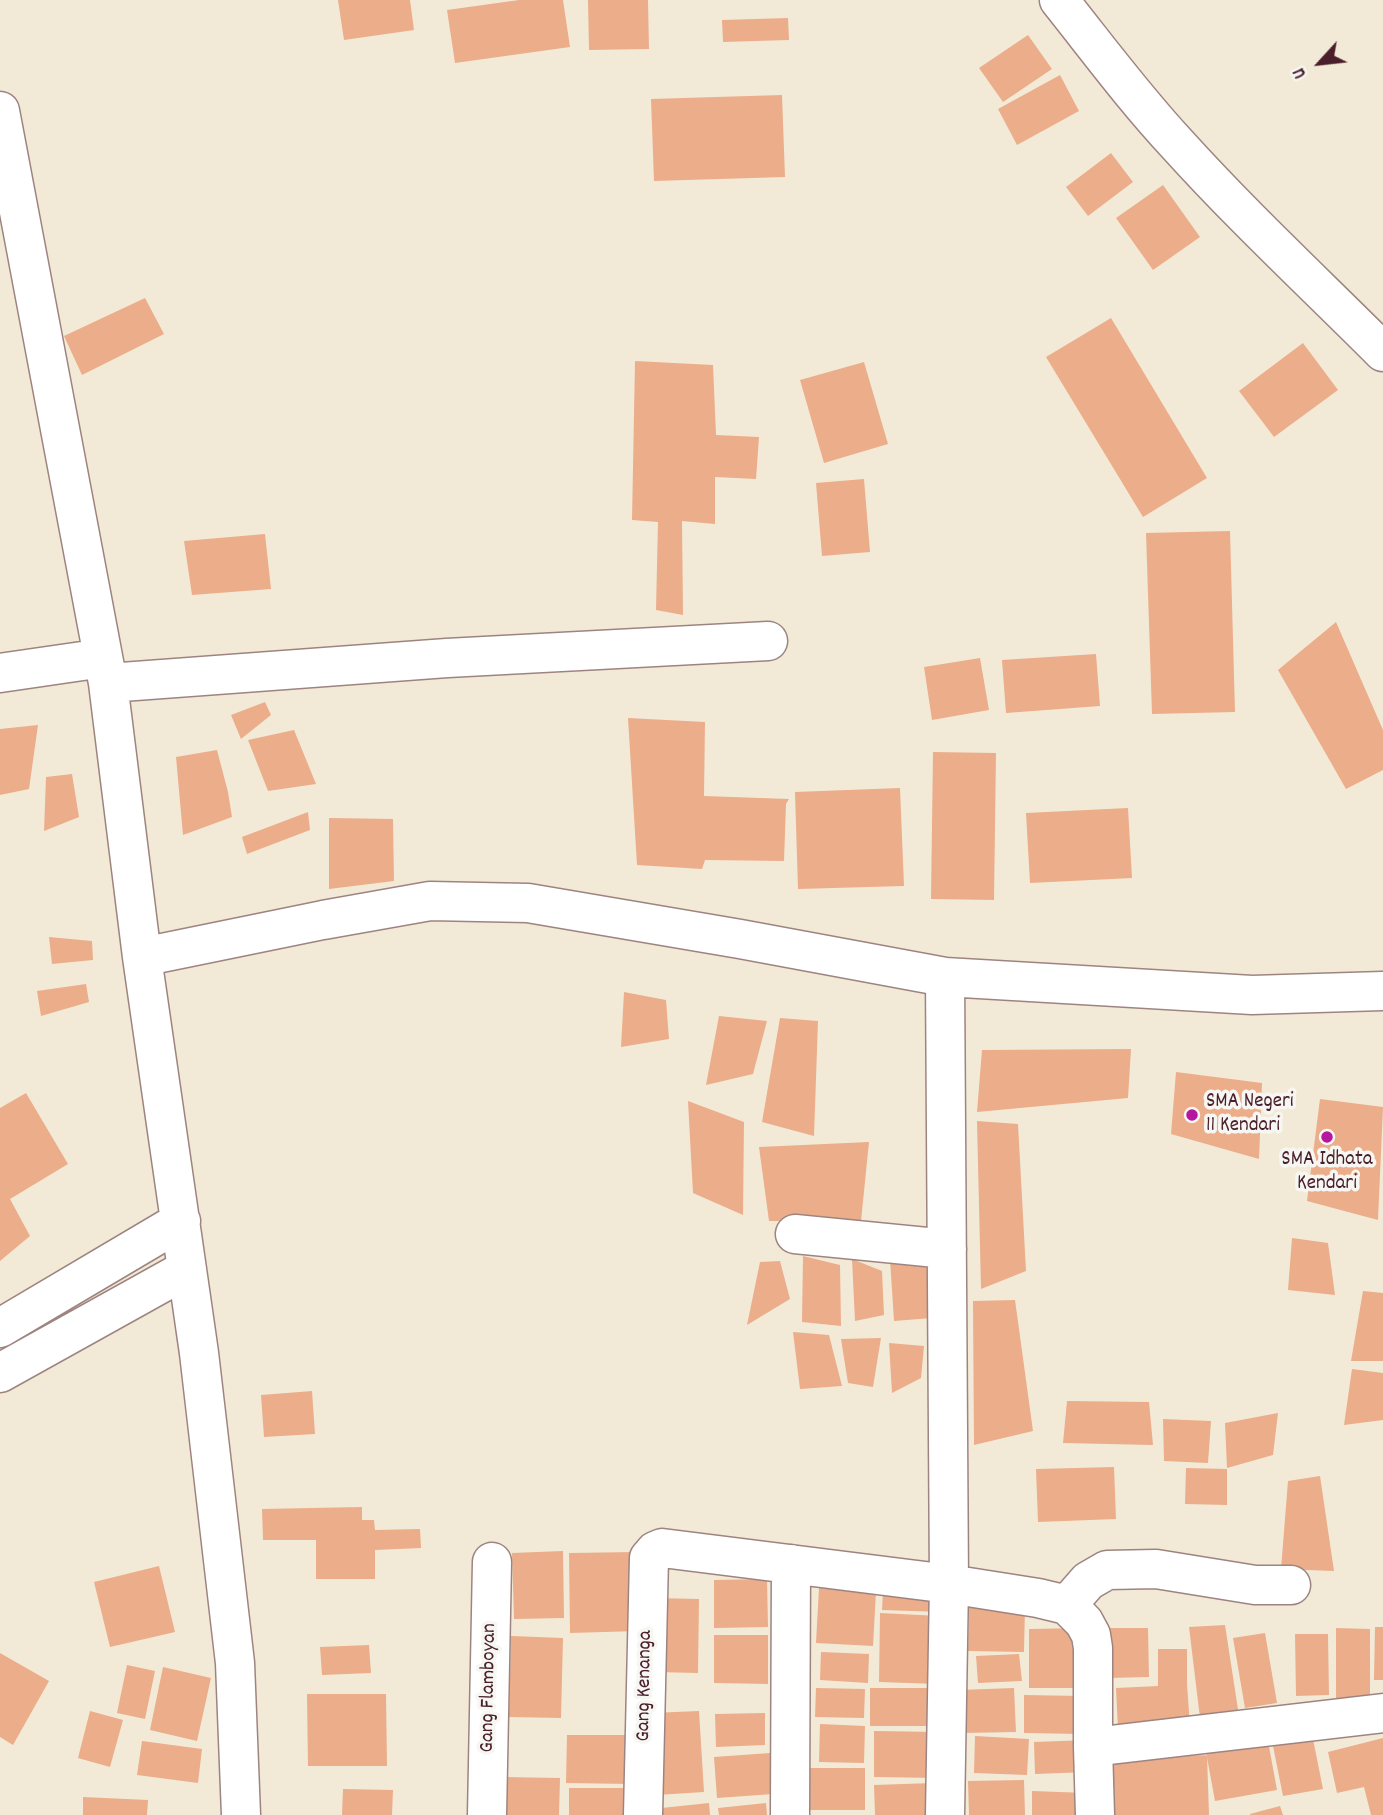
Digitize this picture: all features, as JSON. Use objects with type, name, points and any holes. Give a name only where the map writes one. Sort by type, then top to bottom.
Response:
[{"type":"street","points":[[1059,0],[1175,143],[1383,352]]},
{"type":"street","points":[[0,111],[4,155],[106,670],[142,957],[199,1353],[235,1663],[241,1815]]},
{"type":"street","points":[[0,673],[447,658],[768,641]]},
{"type":"street","points":[[142,957],[430,901],[528,903],[945,977],[1252,995],[1383,992]]},
{"type":"street","points":[[945,977],[948,1584],[945,1815]]},
{"type":"street","points":[[0,1328],[181,1221]]},
{"type":"street","points":[[795,1234],[947,1249]]},
{"type":"street","points":[[0,1374],[187,1269]]},
{"type":"street","name":"Gang Kenanga","points":[[643,1815],[649,1558],[662,1548],[791,1564]]},
{"type":"street","name":"Gang Flamboyan","points":[[488,1815],[492,1562]]},
{"type":"street","points":[[790,1815],[791,1564],[948,1584],[1067,1605],[1084,1622],[1091,1635],[1093,1648],[1095,1815]]},
{"type":"street","points":[[1067,1605],[1088,1581],[1107,1570],[1156,1569],[1255,1585],[1291,1585]]},
{"type":"street","points":[[1093,1747],[1383,1713]]},
{"type":"building","points":[[338,0],[410,0],[414,30],[344,40]]},
{"type":"building","points":[[519,0],[563,0],[570,47],[455,63],[447,10]]},
{"type":"building","points":[[588,0],[648,0],[649,49],[589,50]]},
{"type":"building","points":[[788,18],[789,40],[723,42],[722,20]]},
{"type":"building","points":[[1028,35],[1052,69],[1003,102],[979,68]]},
{"type":"building","points":[[1060,75],[1079,111],[1017,145],[998,109]]},
{"type":"building","points":[[782,95],[785,177],[654,181],[651,99]]},
{"type":"building","points":[[1111,153],[1133,182],[1088,216],[1066,187]]},
{"type":"building","points":[[1163,185],[1200,237],[1153,270],[1116,218]]},
{"type":"building","points":[[145,298],[164,334],[82,375],[64,336]]},
{"type":"building","points":[[1111,318],[1207,478],[1143,517],[1046,357]]},
{"type":"building","points":[[1303,343],[1338,390],[1274,437],[1239,391]]},
{"type":"building","points":[[635,361],[713,365],[716,435],[759,437],[756,479],[715,477],[715,524],[682,521],[683,615],[656,610],[658,522],[632,520]]},
{"type":"building","points":[[864,362],[888,444],[824,463],[800,380]]},
{"type":"building","points":[[864,479],[870,552],[822,556],[816,483]]},
{"type":"building","points":[[1230,531],[1235,712],[1152,714],[1146,533]]},
{"type":"building","points":[[265,534],[271,589],[192,595],[184,541]]},
{"type":"building","points":[[1336,622],[1383,730],[1383,770],[1346,789],[1278,670]]},
{"type":"building","points":[[1096,654],[1100,706],[1006,713],[1002,660]]},
{"type":"building","points":[[980,658],[989,710],[932,720],[924,667]]},
{"type":"building","points":[[265,702],[271,715],[241,739],[231,715]]},
{"type":"building","points":[[628,718],[705,722],[704,796],[789,799],[786,804],[784,861],[705,860],[702,869],[637,865]]},
{"type":"building","points":[[38,725],[29,789],[0,795],[0,729]]},
{"type":"building","points":[[294,730],[316,784],[268,791],[248,740]]},
{"type":"building","points":[[217,750],[232,817],[183,835],[176,757]]},
{"type":"building","points":[[933,752],[996,753],[994,900],[931,899]]},
{"type":"building","points":[[72,774],[79,817],[44,831],[46,777]]},
{"type":"building","points":[[900,788],[904,886],[798,889],[795,792]]},
{"type":"building","points":[[1128,808],[1132,878],[1030,883],[1026,813]]},
{"type":"building","points":[[308,812],[310,830],[247,854],[242,837]]},
{"type":"building","points":[[329,818],[393,819],[394,881],[329,889]]},
{"type":"building","points":[[49,937],[92,941],[93,960],[52,964]]},
{"type":"building","points":[[86,984],[89,1002],[41,1016],[37,991]]},
{"type":"building","points":[[624,992],[666,1000],[669,1039],[621,1047]]},
{"type":"building","points":[[719,1016],[767,1021],[753,1074],[706,1085]]},
{"type":"building","points":[[780,1018],[818,1021],[814,1136],[762,1122]]},
{"type":"building","points":[[1131,1049],[1128,1098],[977,1112],[982,1050]]},
{"type":"building","points":[[1176,1072],[1262,1083],[1259,1159],[1171,1134]]},
{"type":"building","points":[[26,1093],[68,1164],[10,1199],[30,1236],[0,1261],[0,1108]]},
{"type":"building","points":[[1320,1099],[1383,1107],[1378,1220],[1307,1201]]},
{"type":"building","points":[[688,1101],[744,1122],[743,1215],[693,1193]]},
{"type":"building","points":[[977,1121],[1018,1124],[1026,1271],[981,1289]]},
{"type":"building","points":[[869,1142],[861,1221],[769,1221],[759,1147]]},
{"type":"building","points":[[1292,1238],[1328,1243],[1335,1295],[1288,1290]]},
{"type":"building","points":[[803,1256],[840,1265],[841,1326],[802,1322]]},
{"type":"building","points":[[852,1259],[882,1271],[884,1315],[855,1321]]},
{"type":"building","points":[[890,1259],[933,1269],[932,1318],[894,1321]]},
{"type":"building","points":[[780,1261],[790,1299],[747,1325],[760,1262]]},
{"type":"building","points":[[1363,1291],[1383,1293],[1383,1361],[1351,1361]]},
{"type":"building","points":[[1015,1300],[1033,1431],[974,1445],[973,1301]]},
{"type":"building","points":[[793,1332],[829,1335],[842,1386],[800,1389]]},
{"type":"building","points":[[881,1338],[873,1387],[848,1383],[841,1339]]},
{"type":"building","points":[[889,1343],[924,1346],[921,1378],[892,1393]]},
{"type":"building","points":[[1352,1369],[1383,1373],[1383,1420],[1344,1425]]},
{"type":"building","points":[[312,1391],[315,1434],[264,1437],[261,1395]]},
{"type":"building","points":[[1067,1401],[1149,1402],[1153,1445],[1063,1443]]},
{"type":"building","points":[[1278,1413],[1273,1455],[1227,1468],[1225,1423]]},
{"type":"building","points":[[1163,1419],[1211,1421],[1208,1463],[1164,1461]]},
{"type":"building","points":[[1114,1467],[1116,1519],[1038,1522],[1036,1469]]},
{"type":"building","points":[[1186,1468],[1227,1469],[1227,1505],[1185,1504]]},
{"type":"building","points":[[1320,1476],[1334,1571],[1281,1569],[1288,1481]]},
{"type":"building","points":[[362,1507],[362,1520],[374,1520],[375,1530],[420,1529],[421,1548],[375,1550],[375,1579],[316,1579],[316,1540],[263,1540],[262,1509]]},
{"type":"building","points":[[563,1551],[564,1618],[514,1619],[512,1553]]},
{"type":"building","points":[[636,1552],[638,1631],[570,1633],[569,1553]]},
{"type":"building","points":[[159,1566],[175,1632],[110,1647],[94,1582]]},
{"type":"building","points":[[767,1579],[768,1627],[714,1628],[714,1580]]},
{"type":"building","points":[[819,1588],[876,1591],[873,1646],[816,1643]]},
{"type":"building","points":[[883,1591],[942,1594],[942,1612],[882,1610]]},
{"type":"building","points":[[656,1598],[699,1599],[698,1673],[655,1672]]},
{"type":"building","points":[[969,1606],[1025,1607],[1024,1652],[968,1651]]},
{"type":"building","points":[[880,1613],[939,1616],[937,1684],[879,1682]]},
{"type":"building","points":[[1225,1625],[1239,1716],[1200,1718],[1189,1627]]},
{"type":"building","points":[[1375,1627],[1383,1627],[1383,1680],[1374,1680]]},
{"type":"building","points":[[1082,1628],[1083,1688],[1029,1688],[1029,1629]]},
{"type":"building","points":[[1106,1628],[1148,1628],[1149,1677],[1108,1678]]},
{"type":"building","points":[[1336,1628],[1370,1629],[1370,1705],[1336,1704]]},
{"type":"building","points":[[1265,1633],[1277,1703],[1245,1708],[1233,1638]]},
{"type":"building","points":[[1295,1634],[1328,1634],[1329,1695],[1296,1696]]},
{"type":"building","points":[[714,1635],[768,1635],[768,1684],[714,1683]]},
{"type":"building","points":[[511,1636],[563,1638],[561,1718],[509,1717]]},
{"type":"building","points":[[369,1645],[371,1673],[322,1675],[320,1647]]},
{"type":"building","points":[[1158,1649],[1187,1649],[1190,1726],[1118,1730],[1116,1688],[1158,1686]]},
{"type":"building","points":[[821,1652],[869,1654],[868,1683],[820,1680]]},
{"type":"building","points":[[0,1653],[49,1681],[13,1745],[0,1737]]},
{"type":"building","points":[[1019,1654],[1022,1681],[978,1683],[976,1656]]},
{"type":"building","points":[[127,1665],[155,1671],[145,1719],[117,1713]]},
{"type":"building","points":[[163,1667],[211,1678],[197,1741],[150,1730]]},
{"type":"building","points":[[816,1688],[865,1689],[864,1718],[815,1717]]},
{"type":"building","points":[[870,1688],[935,1688],[935,1726],[870,1726]]},
{"type":"building","points":[[1014,1688],[1016,1732],[961,1733],[959,1690]]},
{"type":"building","points":[[307,1694],[386,1694],[387,1766],[308,1766]]},
{"type":"building","points":[[1024,1695],[1082,1696],[1081,1734],[1024,1733]]},
{"type":"building","points":[[90,1711],[123,1720],[110,1767],[78,1758]]},
{"type":"building","points":[[699,1711],[704,1792],[657,1795],[652,1713]]},
{"type":"building","points":[[765,1713],[765,1745],[716,1747],[715,1714]]},
{"type":"building","points":[[820,1724],[865,1726],[864,1763],[819,1762]]},
{"type":"building","points":[[1311,1729],[1323,1789],[1283,1796],[1271,1736]]},
{"type":"building","points":[[874,1731],[938,1732],[938,1778],[874,1777]]},
{"type":"building","points":[[567,1735],[629,1735],[630,1784],[566,1783]]},
{"type":"building","points":[[975,1736],[1029,1739],[1027,1775],[974,1773]]},
{"type":"building","points":[[1383,1738],[1383,1815],[1371,1815],[1364,1787],[1337,1793],[1328,1752]]},
{"type":"building","points":[[1088,1740],[1089,1772],[1035,1774],[1034,1742]]},
{"type":"building","points":[[142,1741],[202,1749],[198,1783],[137,1775]]},
{"type":"building","points":[[1268,1741],[1277,1790],[1215,1801],[1206,1752]]},
{"type":"building","points":[[770,1753],[773,1794],[717,1798],[714,1757]]},
{"type":"building","points":[[1207,1755],[1209,1815],[1115,1815],[1113,1759]]},
{"type":"building","points":[[808,1768],[865,1768],[865,1810],[808,1810]]},
{"type":"building","points":[[502,1777],[560,1778],[559,1815],[501,1815]]},
{"type":"building","points":[[1024,1780],[1025,1815],[969,1815],[968,1781]]},
{"type":"building","points":[[933,1783],[935,1815],[875,1815],[874,1785]]},
{"type":"building","points":[[569,1788],[626,1788],[627,1815],[569,1815]]},
{"type":"building","points":[[343,1789],[393,1790],[392,1815],[342,1815]]},
{"type":"building","points":[[1032,1791],[1087,1793],[1086,1815],[1032,1815]]},
{"type":"building","points":[[83,1797],[148,1800],[147,1815],[83,1815]]},
{"type":"building","points":[[709,1803],[710,1815],[653,1815],[652,1809]]},
{"type":"building","points":[[766,1803],[767,1815],[719,1815],[718,1808]]},
{"type":"building","points":[[1280,1806],[1283,1815],[1250,1815],[1250,1814]]},
{"type":"place","name":"SMA Negeri 11 Kendari","points":[[1192,1115]]},
{"type":"place","name":"SMA Idhata Kendari","points":[[1327,1137]]}]
